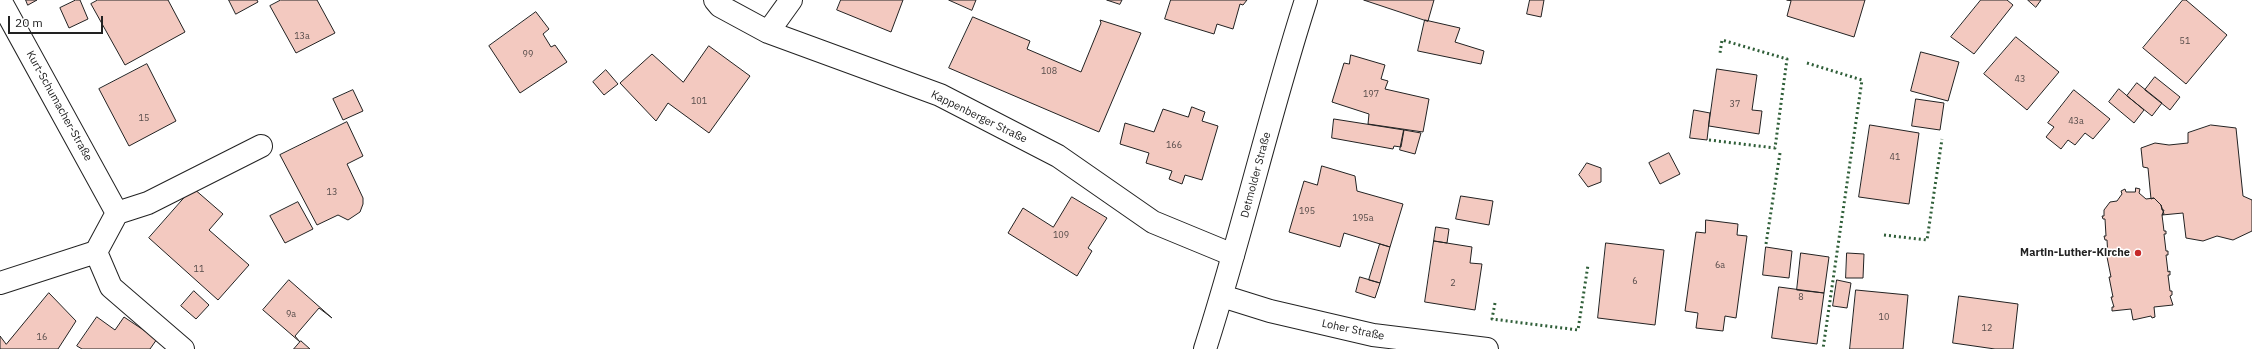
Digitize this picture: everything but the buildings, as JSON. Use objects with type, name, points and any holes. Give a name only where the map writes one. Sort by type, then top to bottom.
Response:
[{"type":"street","name":"Kurt-Schumacher-Straße","points":[[0,0],[117,213]]},
{"type":"street","name":"Kappenberger Straße","points":[[715,0],[720,6],[768,32],[940,95],[1058,156],[1153,222],[1233,255]]},
{"type":"street","points":[[768,32],[791,0]]},
{"type":"street","name":"Detmolder Straße","points":[[1205,349],[1222,296],[1291,47],[1306,0]]},
{"type":"street","points":[[0,283],[96,252],[117,213],[148,203],[261,146]]},
{"type":"street","points":[[96,252],[111,287],[183,349]]},
{"type":"street","name":"Loher Straße","points":[[1222,296],[1270,312],[1373,335],[1487,349]]},
{"type":"hedge","points":[[1709,140],[1775,148],[1787,59],[1722,40],[1720,53]]},
{"type":"hedge","points":[[1807,63],[1862,80],[1823,349]]},
{"type":"hedge","points":[[1884,235],[1927,240],[1942,139]]},
{"type":"hedge","points":[[1766,244],[1780,153]]},
{"type":"hedge","points":[[1495,303],[1492,319],[1578,330],[1588,265]]},
{"type":"place","name":"Martin-Luther-Kirche","points":[[2138,253]]}]
